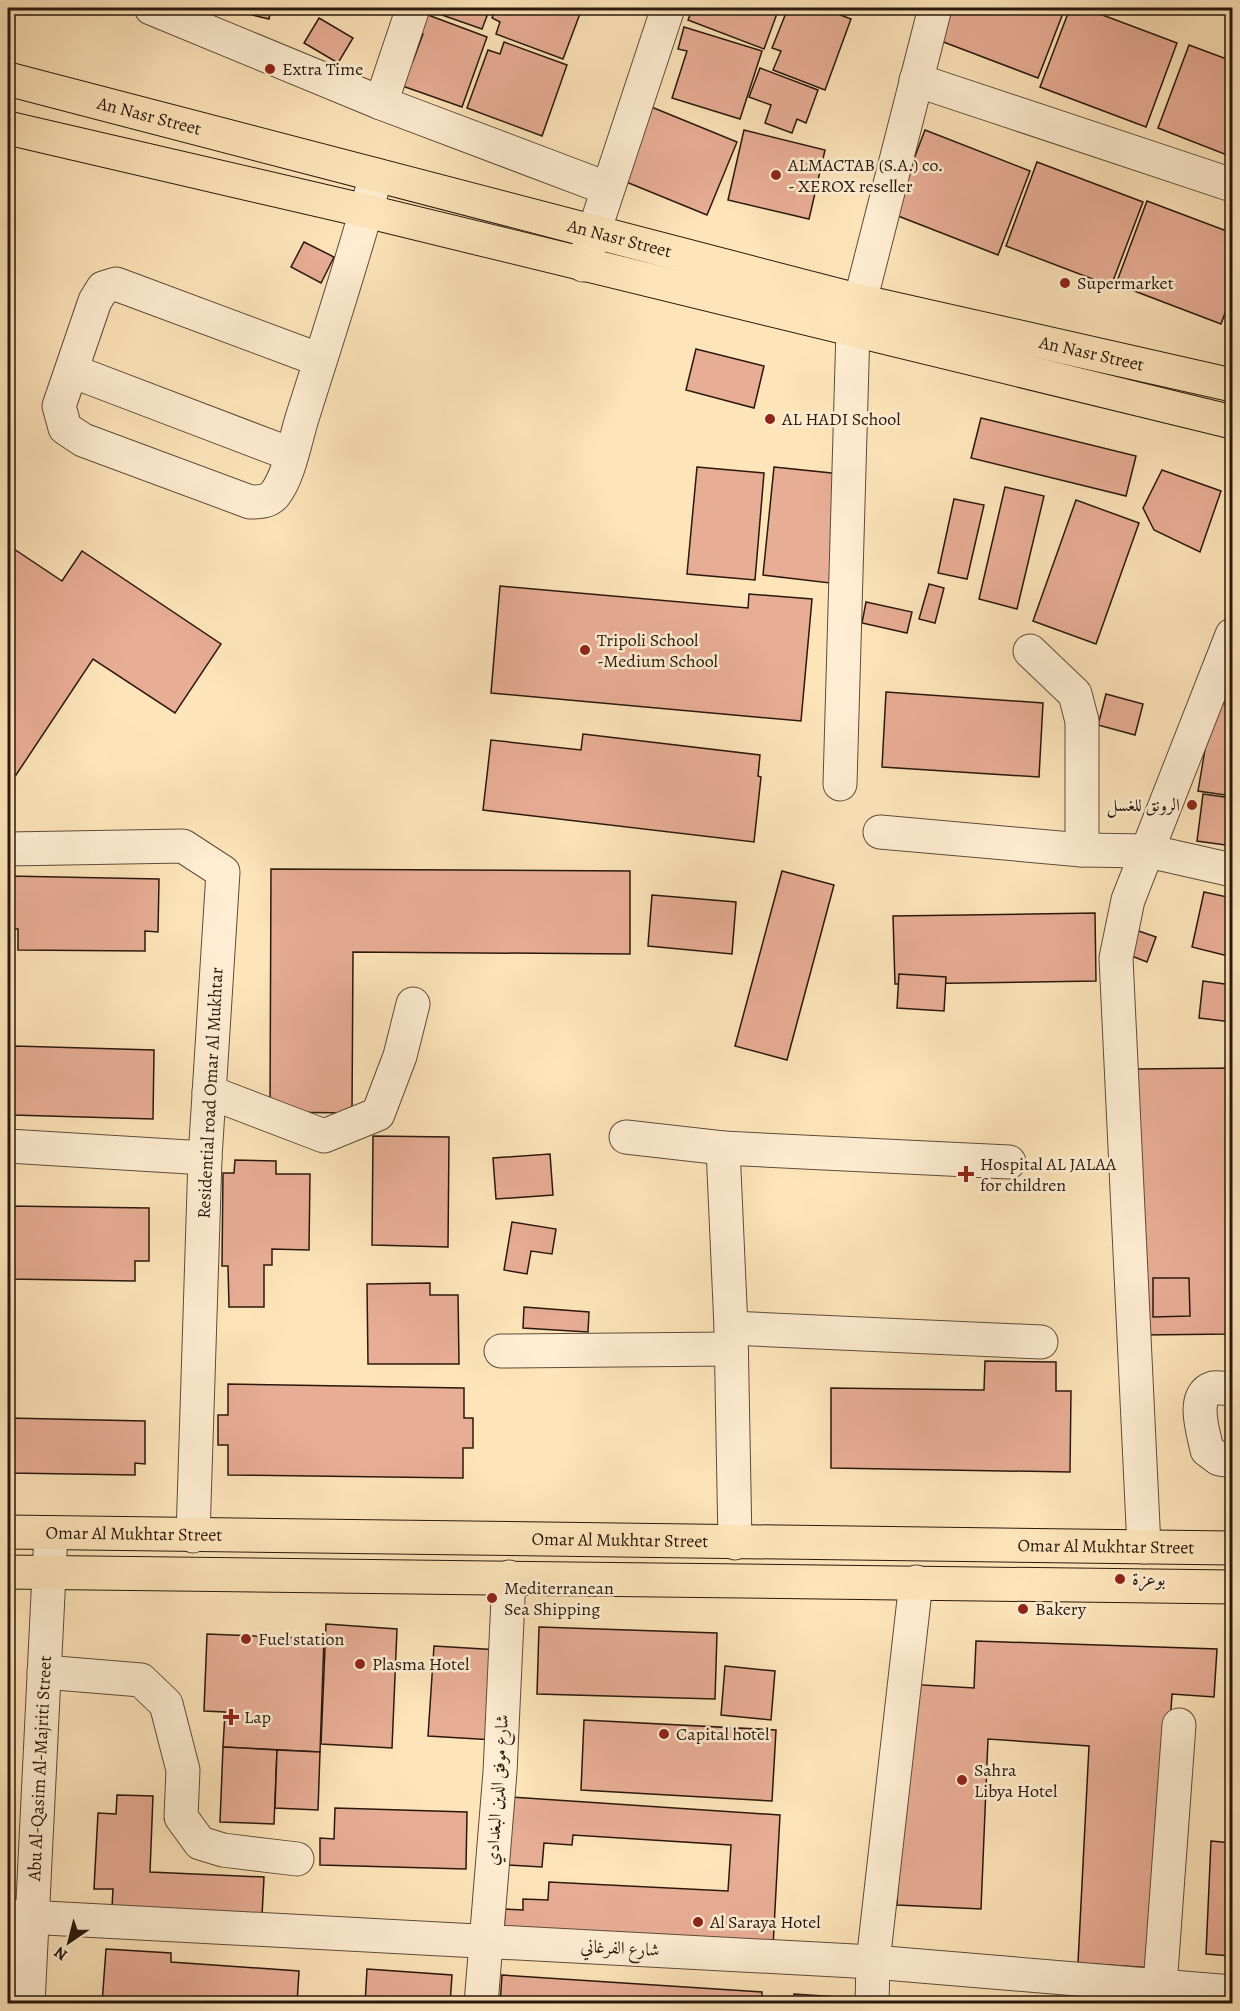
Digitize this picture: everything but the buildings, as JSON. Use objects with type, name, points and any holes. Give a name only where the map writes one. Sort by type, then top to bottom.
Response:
[{"type":"main road","name":"An Nasr Street","points":[[8,79],[593,232],[856,315],[1233,422]]},
{"type":"main road","name":"An Nasr Street","points":[[8,128],[366,211],[583,265],[1233,385]]},
{"type":"main road","name":"Omar Al Mukhtar Street","points":[[8,1532],[1233,1548]]},
{"type":"main road","name":"Omar Al Mukhtar Street","points":[[8,1572],[1233,1587]]},
{"type":"street","points":[[151,8],[381,103],[606,188]]},
{"type":"street","points":[[381,103],[414,8]]},
{"type":"street","points":[[583,265],[606,188],[668,8]]},
{"type":"street","points":[[840,784],[856,315],[934,8]]},
{"type":"street","points":[[916,80],[1233,185]]},
{"type":"street","points":[[320,360],[116,284],[103,288],[95,301],[59,406],[66,428],[83,440],[250,502],[263,501],[273,496],[281,484],[320,360],[366,211],[376,175]]},
{"type":"street","points":[[72,371],[290,454]]},
{"type":"street","points":[[1144,1547],[1116,958],[1128,900],[1224,684],[1233,635]]},
{"type":"street","points":[[1030,651],[1075,694],[1082,721],[1082,850]]},
{"type":"street","points":[[880,832],[1082,850],[1148,851],[1233,870]]},
{"type":"street","name":"Residential road Omar Al Mukhtar","points":[[8,849],[183,846],[223,872],[205,1158],[193,1536]]},
{"type":"street","points":[[209,1092],[324,1136],[378,1114],[400,1056],[413,1004]]},
{"type":"street","points":[[626,1137],[723,1148],[1009,1162]]},
{"type":"street","points":[[8,1146],[205,1158]]},
{"type":"street","points":[[723,1148],[731,1338],[735,1543]]},
{"type":"street","points":[[501,1351],[731,1338],[1041,1342]]},
{"type":"street","points":[[1233,1389],[1213,1388],[1205,1393],[1200,1402],[1207,1450],[1219,1459],[1233,1461]]},
{"type":"street","name":"Abu Al-Qasim Al-Majriti Street","points":[[28,2004],[20,1917],[44,1672],[51,1533]]},
{"type":"street","name":"شارع موفق الدين البغدادي","points":[[481,2004],[500,1772],[509,1577]]},
{"type":"street","points":[[872,2004],[873,1962],[916,1582]]},
{"type":"street","points":[[44,1672],[141,1680],[166,1704],[183,1770],[181,1817],[200,1843],[223,1850],[297,1859]]},
{"type":"street","points":[[1160,1986],[1179,1725]]},
{"type":"street","name":"شارع الفرغاني","points":[[20,1917],[873,1962],[1233,1992]]},
{"type":"place","name":"Extra Time","points":[[270,69]]},
{"type":"place","name":"ALMACTAB (S.A.) co. - XEROX reseller","points":[[776,175]]},
{"type":"place","name":"Supermarket","points":[[1065,283]]},
{"type":"place","name":"AL HADI School","points":[[770,419]]},
{"type":"place","name":"Tripoli School -Medium School","points":[[585,650]]},
{"type":"place","name":"الرونق للغسل","points":[[1192,805]]},
{"type":"place","name":"Hospital AL JALAA for children","points":[[966,1174]]},
{"type":"place","name":"بوعزة","points":[[1120,1579]]},
{"type":"place","name":"Mediterranean Sea Shipping","points":[[492,1598]]},
{"type":"place","name":"Bakery","points":[[1023,1609]]},
{"type":"place","name":"Fuel station","points":[[246,1639]]},
{"type":"place","name":"Plasma Hotel","points":[[360,1664]]},
{"type":"place","name":"Lap","points":[[231,1717]]},
{"type":"place","name":"Capital hotel","points":[[664,1734]]},
{"type":"place","name":"Sahra Libya Hotel","points":[[962,1780]]},
{"type":"place","name":"Al Saraya Hotel","points":[[698,1922]]}]
